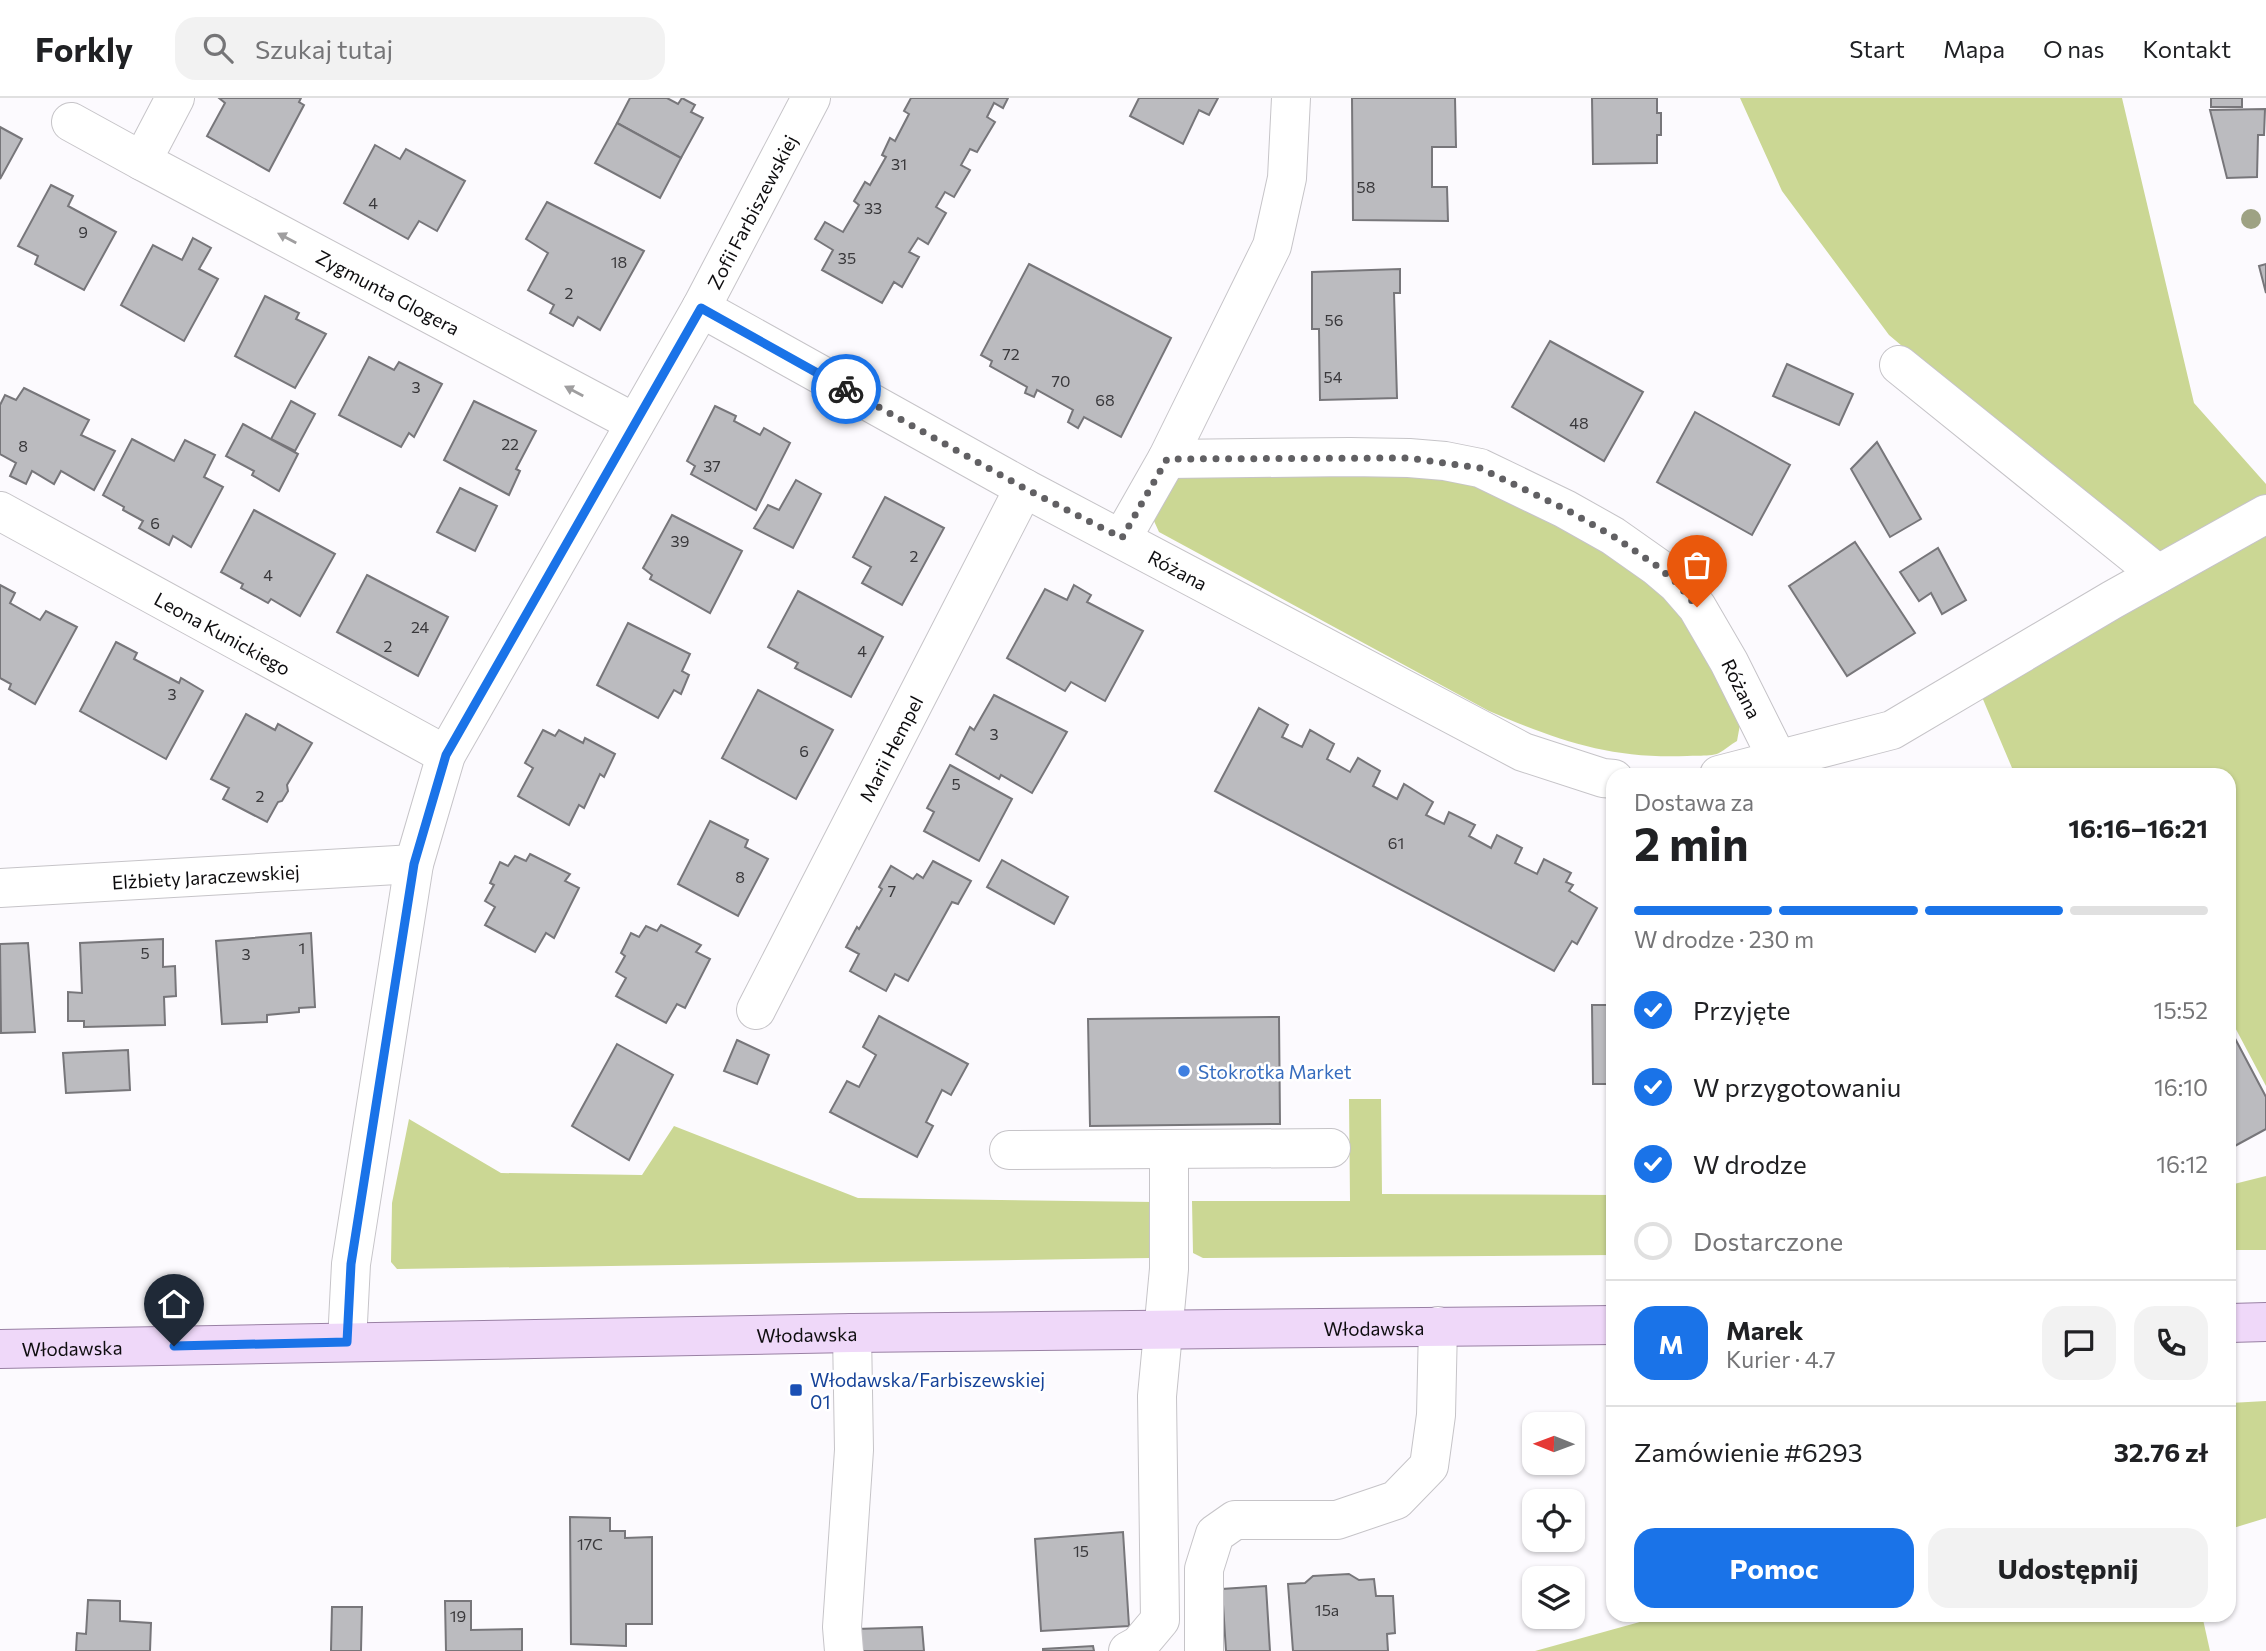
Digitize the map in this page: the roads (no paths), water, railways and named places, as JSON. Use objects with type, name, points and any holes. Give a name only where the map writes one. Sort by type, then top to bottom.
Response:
[{"type":"main road","points":[[2236,1323],[2266,1322]]},
{"type":"main road","name":"Włodawska","points":[[0,1349],[852,1333],[1606,1325]]},
{"type":"street","points":[[142,161],[175,98]]},
{"type":"street","name":"Zofii Farbiszewskiej","points":[[347,1342],[351,1264],[414,864],[446,755],[701,308],[811,98]]},
{"type":"street","points":[[1122,538],[1167,459],[1272,246],[1287,178],[1291,98]]},
{"type":"street","name":"Zygmunta Glogera","points":[[71,122],[635,423]]},
{"type":"street","name":"Różana","points":[[701,308],[1024,488],[1523,752],[1606,778]]},
{"type":"street","points":[[1899,365],[2158,574]]},
{"type":"street","name":"Różana","points":[[1167,459],[1350,457],[1445,461],[1480,468],[1565,509],[1613,536],[1678,584],[1697,607],[1729,662],[1778,760]]},
{"type":"street","name":"Marii Hempel","points":[[756,1010],[1024,488]]},
{"type":"street","name":"Leona Kunickiego","points":[[0,511],[446,755]]},
{"type":"street","points":[[1747,768],[1892,730],[2266,513]]},
{"type":"street","name":"Elżbiety Jaraczewskiej","points":[[0,888],[414,864]]},
{"type":"street","points":[[1009,1150],[1331,1148]]},
{"type":"street","points":[[1128,1651],[1139,1645],[1160,1620],[1157,1396],[1169,1269],[1169,1150]]},
{"type":"street","points":[[1204,1651],[1204,1569],[1215,1534],[1235,1520],[1337,1520],[1396,1500],[1429,1466],[1436,1415],[1438,1326]]},
{"type":"street","points":[[844,1651],[842,1627],[854,1450],[852,1333]]},
{"type":"place","name":"Stokrotka Market","points":[[1184,1071]]},
{"type":"place","name":"Włodawska/Farbiszewskiej 01","points":[[796,1390]]}]
